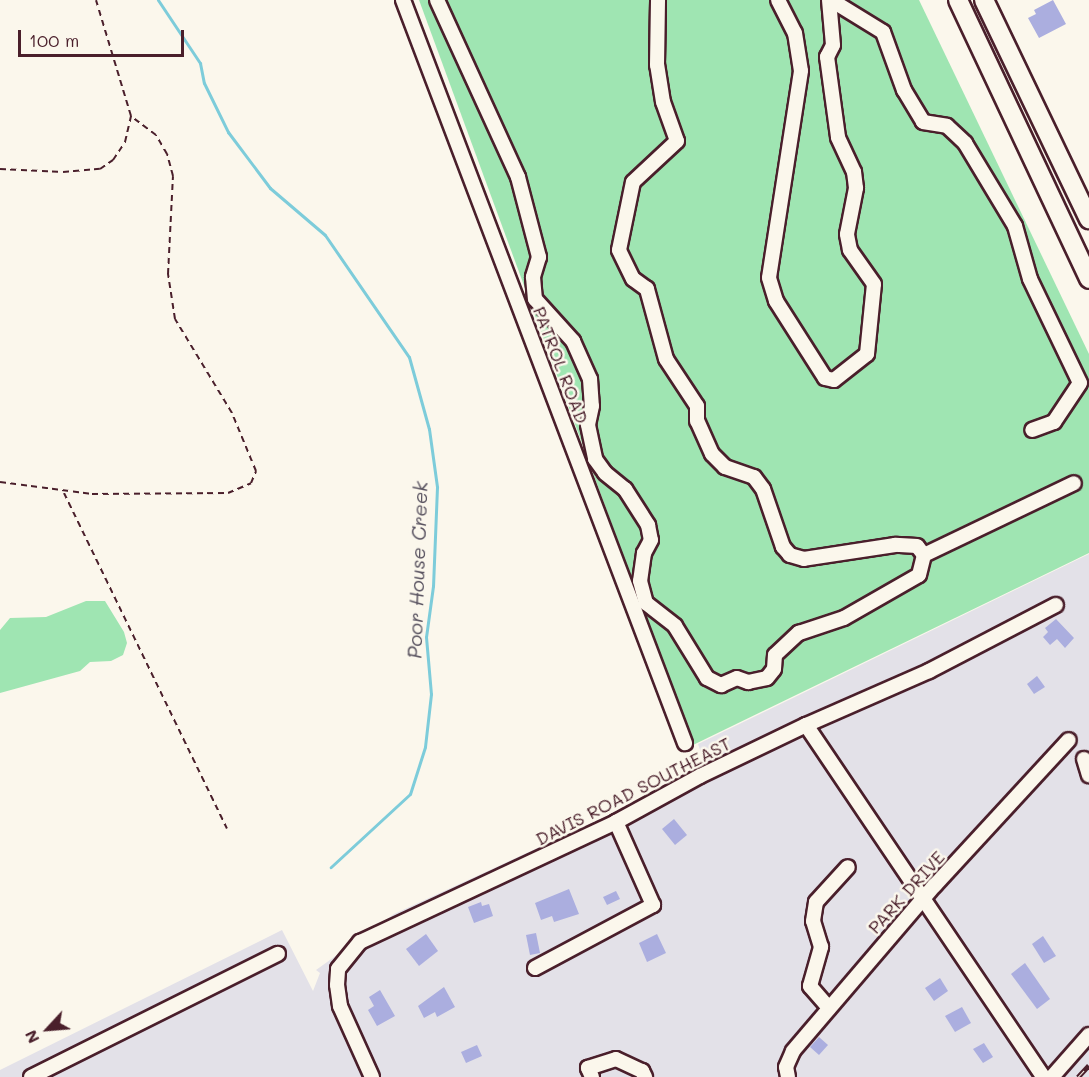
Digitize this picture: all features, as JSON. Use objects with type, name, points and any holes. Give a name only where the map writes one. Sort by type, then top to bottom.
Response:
[{"type":"main road","points":[[958,0],[1089,279]]},
{"type":"main road","points":[[984,0],[1089,219]]},
{"type":"street","name":"PATROL ROAD","points":[[403,0],[685,743]]},
{"type":"street","points":[[437,0],[518,177],[539,256],[533,277],[535,299],[573,341],[590,379],[592,406],[588,426],[595,459],[605,473],[625,489],[648,525],[651,540],[644,553],[640,581],[646,603],[675,626],[707,678],[721,685],[737,678],[748,682],[767,678],[774,669],[775,655],[786,642],[897,590],[920,575],[924,555],[918,546],[896,545],[804,559],[790,555],[783,547],[764,489],[754,477],[725,467],[712,454],[697,421],[697,406],[666,359],[647,289],[633,279],[619,250],[633,182],[677,141],[663,102],[657,65],[658,0]]},
{"type":"street","points":[[778,0],[795,33],[801,71],[769,278],[776,301],[825,378],[834,380],[867,354],[874,284],[850,250],[847,234],[856,188],[854,171],[838,137],[833,81],[827,57],[833,45],[830,0]]},
{"type":"street","points":[[830,0],[883,32],[904,90],[923,122],[947,126],[964,143],[1015,226],[1030,279],[1080,383],[1054,422],[1032,430]]},
{"type":"street","points":[[924,555],[1074,483]]},
{"type":"street","name":"DAVIS ROAD SOUTHEAST","points":[[372,1077],[340,1006],[338,969],[345,957],[360,942],[616,822],[700,776],[806,725],[929,671],[1056,605]]},
{"type":"street","points":[[806,725],[1043,1077]]},
{"type":"street","name":"PARK DRIVE","points":[[788,1077],[786,1067],[793,1051],[923,900],[1069,740]]},
{"type":"street","points":[[1084,759],[1089,775]]},
{"type":"street","points":[[535,968],[653,905],[616,822]]},
{"type":"street","points":[[829,1008],[810,986],[821,947],[813,921],[816,902],[848,867]]},
{"type":"street","points":[[31,1077],[278,954]]},
{"type":"street","points":[[1052,1077],[1089,1035]]},
{"type":"street","points":[[592,1077],[588,1068],[616,1059],[642,1071],[645,1077]]},
{"type":"path","points":[[0,169],[63,172],[100,169],[113,160],[125,142],[131,116],[96,0]]},
{"type":"path","points":[[0,482],[64,492],[228,493],[251,483],[256,471],[232,413],[175,319],[168,274],[173,176],[168,154],[156,135],[131,116]]},
{"type":"path","points":[[64,492],[227,828]]},
{"type":"shaded area","points":[[1089,554],[1089,1077],[0,1077],[0,1070],[282,930],[313,991],[320,973],[316,970],[394,914],[707,770],[698,744]]},
{"type":"green space","points":[[419,0],[919,0],[1089,354],[1089,553],[693,745]]},
{"type":"green space","points":[[86,601],[105,601],[124,632],[127,643],[123,655],[111,661],[90,662],[80,671],[0,693],[0,630],[10,618],[46,617]]},
{"type":"building","points":[[1053,0],[1066,24],[1039,38],[1028,18],[1036,14],[1034,10]]},
{"type":"building","points":[[1056,619],[1074,638],[1065,648],[1057,639],[1050,645],[1043,637],[1048,632],[1045,628]]},
{"type":"building","points":[[1037,676],[1045,687],[1034,694],[1027,684]]},
{"type":"building","points":[[674,819],[687,835],[675,845],[662,829]]},
{"type":"building","points":[[569,889],[579,914],[554,922],[552,916],[541,920],[535,903]]},
{"type":"building","points":[[616,891],[620,899],[607,905],[603,897]]},
{"type":"building","points":[[481,902],[482,906],[489,904],[493,916],[474,923],[468,907]]},
{"type":"building","points":[[536,933],[540,953],[530,955],[526,935]]},
{"type":"building","points":[[426,934],[438,951],[419,966],[406,949]]},
{"type":"building","points":[[657,934],[666,953],[647,962],[639,943]]},
{"type":"building","points":[[1043,936],[1056,956],[1044,963],[1032,944]]},
{"type":"building","points":[[1025,963],[1050,999],[1037,1009],[1011,974]]},
{"type":"building","points":[[940,978],[948,991],[934,1001],[925,988]]},
{"type":"building","points":[[444,987],[455,1007],[437,1017],[435,1012],[424,1018],[418,1006]]},
{"type":"building","points":[[380,990],[395,1016],[377,1026],[368,1010],[374,1006],[369,997]]},
{"type":"building","points":[[962,1007],[971,1023],[955,1032],[945,1016]]},
{"type":"building","points":[[819,1037],[828,1045],[819,1055],[810,1047]]},
{"type":"building","points":[[984,1043],[993,1057],[983,1063],[973,1049]]},
{"type":"building","points":[[477,1045],[482,1056],[466,1063],[461,1052]]},
{"type":"waterway","name":"Poor House Creek","points":[[158,0],[200,63],[204,83],[228,132],[270,188],[325,235],[409,357],[429,429],[437,487],[433,586],[426,637],[431,694],[425,747],[410,794],[331,867]]},
{"type":"railway","points":[[1078,1077],[1089,1065]]}]
